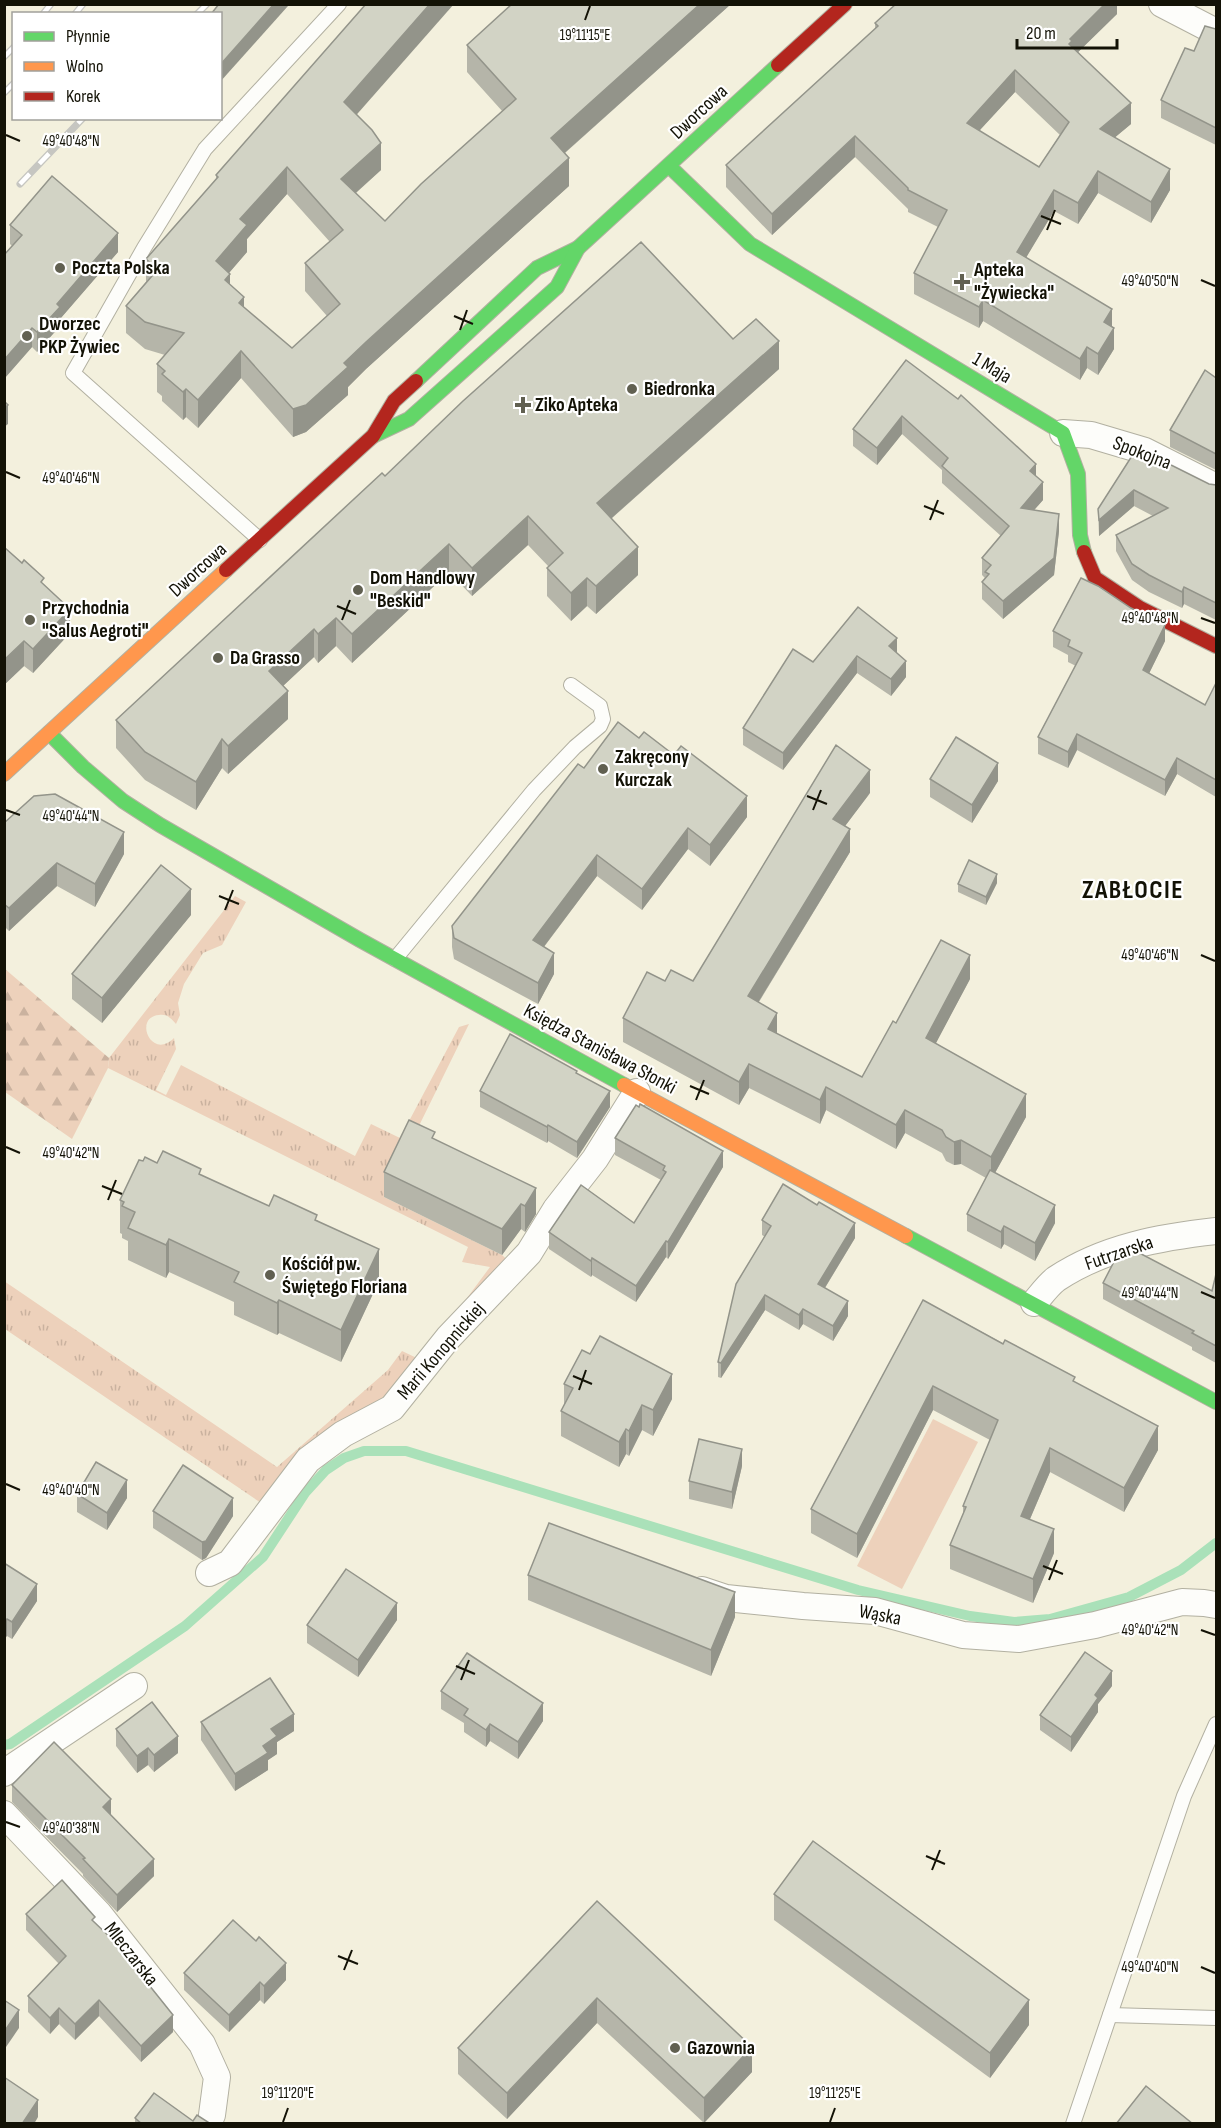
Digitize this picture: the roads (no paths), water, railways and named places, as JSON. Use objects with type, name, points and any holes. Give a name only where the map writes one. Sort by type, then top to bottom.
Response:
[{"type":"street","name":"Dworcowa","points":[[4,774],[373,436],[393,401],[537,268],[578,248],[845,4]]},
{"type":"street","points":[[1162,4],[1216,32]]},
{"type":"street","name":"1 Maja","points":[[669,166],[701,194],[750,244],[1063,433]]},
{"type":"street","name":"Dworcowa","points":[[373,436],[410,419],[550,294],[557,287],[578,248]]},
{"type":"street","points":[[1063,433],[1078,474],[1080,535],[1085,558],[1095,578],[1140,608],[1216,646]]},
{"type":"street","name":"Spokojna","points":[[1063,433],[1091,435],[1145,451],[1216,487]]},
{"type":"street","name":"Księdza Stanisława Słonki","points":[[49,734],[123,801],[169,830],[395,959],[637,1092],[1216,1402]]},
{"type":"street","name":"Marii Konopnickiej","points":[[209,1573],[230,1563],[308,1460],[343,1434],[392,1408],[448,1338],[529,1253],[556,1209],[595,1159],[637,1092]]},
{"type":"street","name":"Futrzarska","points":[[1034,1303],[1054,1280],[1087,1262],[1135,1244],[1168,1236],[1216,1231]]},
{"type":"street","name":"Wąska","points":[[681,1583],[726,1598],[876,1611],[963,1635],[1019,1639],[1095,1626],[1182,1602],[1216,1605]]},
{"type":"street","points":[[4,1773],[134,1686]]},
{"type":"street","name":"Mleczarska","points":[[4,1814],[99,1914],[202,2044],[217,2076],[211,2121]]},
{"type":"lane","points":[[260,540],[73,373],[144,248],[205,149],[339,4]]},
{"type":"lane","points":[[395,959],[534,790],[575,747],[600,726],[603,718],[600,706],[572,685]]},
{"type":"lane","points":[[1073,2124],[1184,1796],[1216,1724]]},
{"type":"lane","points":[[1110,2015],[1216,2018]]},
{"type":"waterway","points":[[4,1745],[10,1744],[185,1626],[263,1557],[305,1493],[326,1470],[344,1458],[364,1451],[406,1451],[858,1590],[970,1616],[1014,1622],[1050,1619],[1129,1597],[1181,1570],[1216,1543]]},
{"type":"railway","points":[[45,12],[51,4]]},
{"type":"railway","points":[[77,12],[83,4]]},
{"type":"railway","points":[[199,12],[207,4]]},
{"type":"railway","points":[[4,57],[12,49]]},
{"type":"railway","points":[[4,93],[12,85]]},
{"type":"railway","points":[[20,184],[81,120]]},
{"type":"place","name":"Poczta Polska","points":[[60,268]]},
{"type":"place","name":"Apteka \"Żywiecka\"","points":[[962,282]]},
{"type":"place","name":"Dworzec PKP Żywiec","points":[[27,336]]},
{"type":"place","name":"Biedronka","points":[[632,389]]},
{"type":"place","name":"Ziko Apteka","points":[[523,405]]},
{"type":"place","name":"Dom Handlowy \"Beskid\"","points":[[358,590]]},
{"type":"place","name":"Przychodnia \"Salus Aegroti\"","points":[[30,620]]},
{"type":"place","name":"Da Grasso","points":[[218,658]]},
{"type":"place","name":"Zakręcony Kurczak","points":[[603,769]]},
{"type":"place","name":"Kościół pw. Świętego Floriana","points":[[270,1275]]},
{"type":"place","name":"Gazownia","points":[[675,2048]]},
{"type":"district","name":"ZABŁOCIE","points":[[1133,890]]}]
